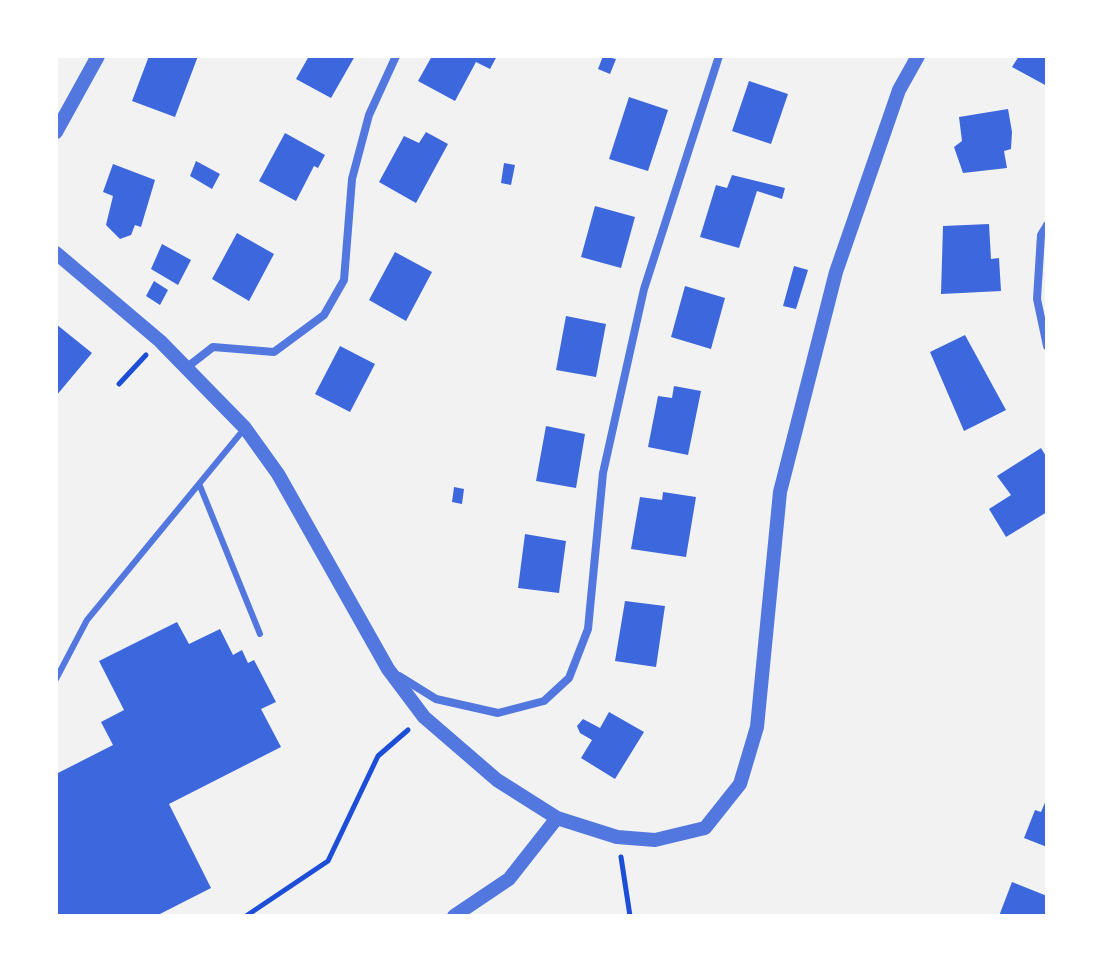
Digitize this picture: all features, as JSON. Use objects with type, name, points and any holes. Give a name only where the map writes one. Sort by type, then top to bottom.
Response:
[{"type":"street","points":[[56,132],[98,56]]},
{"type":"street","points":[[186,368],[201,353],[213,347],[274,352],[324,315],[344,280],[352,179],[365,127],[396,56]]},
{"type":"street","points":[[388,669],[436,699],[498,713],[544,701],[569,678],[588,629],[603,473],[644,289],[719,56]]},
{"type":"street","points":[[56,253],[160,341],[245,428],[278,474],[388,669],[424,717],[497,780],[557,818],[617,837],[655,840],[705,828],[740,784],[757,727],[780,492],[836,272],[899,90],[918,56]]},
{"type":"street","points":[[1047,225],[1041,235],[1037,299],[1047,346]]},
{"type":"street","points":[[454,916],[509,879],[557,818]]},
{"type":"lane","points":[[56,679],[87,620],[245,428]]},
{"type":"lane","points":[[200,486],[260,634]]},
{"type":"path","points":[[119,384],[160,341]]},
{"type":"path","points":[[246,916],[328,861],[378,756],[424,717]]},
{"type":"path","points":[[617,837],[630,916]]},
{"type":"building","points":[[149,56],[198,56],[175,117],[132,101]]},
{"type":"building","points":[[309,56],[355,56],[331,98],[296,79]]},
{"type":"building","points":[[432,56],[497,56],[490,69],[476,62],[455,101],[418,81]]},
{"type":"building","points":[[603,56],[616,59],[610,74],[598,69]]},
{"type":"building","points":[[1019,56],[1047,56],[1047,86],[1012,67]]},
{"type":"building","points":[[749,81],[788,94],[771,144],[732,131]]},
{"type":"building","points":[[629,97],[668,110],[648,171],[609,159]]},
{"type":"building","points":[[1008,109],[1012,132],[1011,149],[1004,151],[1007,168],[963,173],[954,147],[962,141],[959,117]]},
{"type":"building","points":[[426,132],[448,144],[416,203],[379,182],[404,136],[419,143]]},
{"type":"building","points":[[285,133],[325,155],[318,168],[314,166],[296,201],[259,181]]},
{"type":"building","points":[[196,161],[220,174],[212,189],[190,176]]},
{"type":"building","points":[[504,163],[515,165],[511,185],[501,183]]},
{"type":"building","points":[[113,164],[155,180],[141,227],[135,225],[131,235],[120,239],[106,225],[113,196],[103,192]]},
{"type":"building","points":[[732,175],[785,188],[782,199],[757,191],[739,248],[700,237],[716,185],[727,188]]},
{"type":"building","points":[[595,206],[635,217],[621,268],[581,257]]},
{"type":"building","points":[[989,224],[991,259],[999,258],[1001,291],[941,294],[943,226]]},
{"type":"building","points":[[237,233],[274,254],[249,301],[212,279]]},
{"type":"building","points":[[162,244],[191,260],[178,285],[151,269]]},
{"type":"building","points":[[395,252],[432,272],[406,321],[369,300]]},
{"type":"building","points":[[794,266],[808,270],[796,309],[783,306]]},
{"type":"building","points":[[154,281],[168,290],[160,305],[146,296]]},
{"type":"building","points":[[685,286],[725,298],[711,349],[671,337]]},
{"type":"building","points":[[566,316],[606,324],[596,377],[556,370]]},
{"type":"building","points":[[56,324],[92,353],[56,396]]},
{"type":"building","points":[[965,335],[1006,410],[964,431],[930,352]]},
{"type":"building","points":[[340,346],[375,364],[350,412],[315,394]]},
{"type":"building","points":[[674,386],[701,391],[688,455],[648,447],[658,396],[672,398]]},
{"type":"building","points":[[546,426],[585,434],[576,488],[536,481]]},
{"type":"building","points":[[1041,448],[1047,458],[1047,512],[1006,537],[989,509],[1011,495],[997,476]]},
{"type":"building","points":[[454,487],[464,489],[462,504],[452,502]]},
{"type":"building","points":[[663,492],[696,497],[686,557],[631,549],[640,497],[662,500]]},
{"type":"building","points":[[525,534],[566,541],[559,593],[518,588]]},
{"type":"building","points":[[625,601],[665,606],[656,667],[615,661]]},
{"type":"building","points":[[177,622],[189,644],[220,629],[233,655],[242,650],[248,663],[254,660],[276,702],[261,709],[281,747],[169,804],[211,888],[156,916],[56,916],[56,774],[113,745],[101,722],[124,710],[99,661]]},
{"type":"building","points":[[609,712],[644,732],[615,779],[581,758],[592,740],[580,733],[577,726],[583,719],[600,728]]},
{"type":"building","points":[[1047,798],[1047,847],[1024,838],[1035,810],[1041,812]]},
{"type":"building","points":[[1012,882],[1047,896],[1047,916],[999,916]]}]
